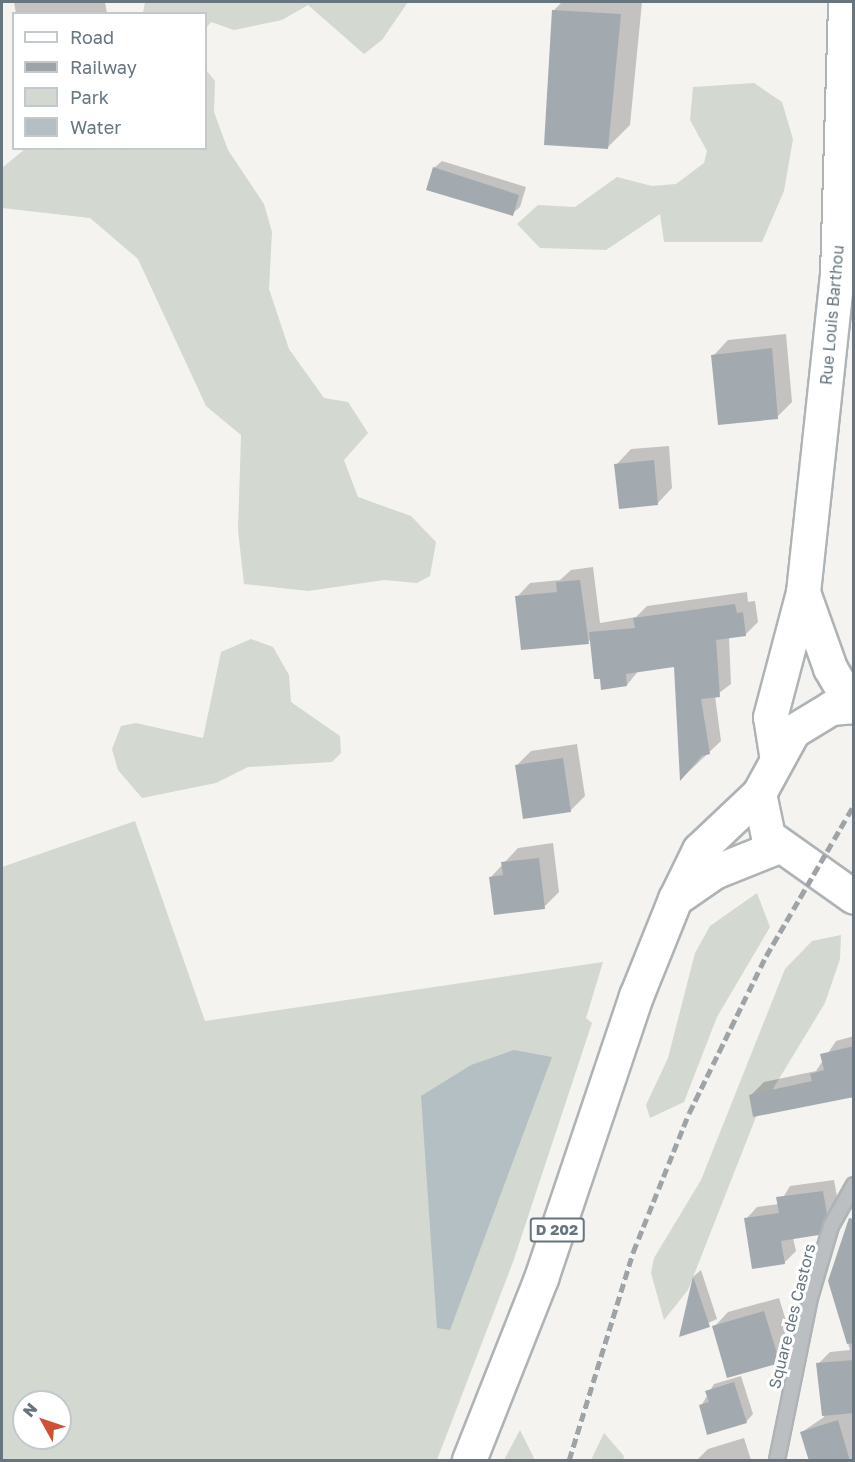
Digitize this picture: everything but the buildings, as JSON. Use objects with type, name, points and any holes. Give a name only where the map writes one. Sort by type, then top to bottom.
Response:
[{"type":"main road","name":"Rue Louis Barthou","points":[[803,591],[837,274],[845,2]]},
{"type":"main road","points":[[803,591],[830,668],[852,705],[813,716],[776,754],[759,794],[768,836],[854,897]]},
{"type":"main road","points":[[776,754],[770,717],[778,674],[803,591]]},
{"type":"main road","name":"D 202","points":[[469,1461],[541,1278],[636,996],[675,899],[699,850],[759,794]]},
{"type":"main road","points":[[675,899],[714,872],[779,846]]},
{"type":"lane","name":"Square des Castors","points":[[777,1461],[810,1298],[831,1227],[854,1185]]},
{"type":"green space","points":[[145,2],[408,2],[382,40],[364,54],[308,5],[282,20],[234,30],[211,22],[207,27],[207,12],[143,12]]},
{"type":"green space","points":[[207,71],[215,81],[214,112],[228,150],[264,204],[272,232],[269,289],[289,349],[324,398],[348,402],[368,433],[344,460],[358,497],[411,516],[436,542],[430,576],[417,583],[384,580],[308,591],[244,584],[238,530],[241,435],[206,406],[138,259],[90,218],[2,208],[2,168],[24,150],[207,150]]},
{"type":"green space","points":[[754,83],[782,102],[793,139],[784,191],[762,242],[664,242],[660,214],[606,250],[540,248],[517,224],[538,205],[575,207],[617,177],[652,186],[676,184],[704,163],[707,151],[690,120],[693,87]]},
{"type":"green space","points":[[251,639],[273,647],[289,675],[291,702],[340,736],[341,753],[332,762],[248,767],[216,783],[142,798],[118,770],[112,749],[121,726],[136,723],[203,738],[221,652]]},
{"type":"green space","points":[[135,821],[205,1021],[603,962],[586,1018],[592,1023],[513,1262],[437,1460],[2,1460],[2,867]]},
{"type":"green space","points":[[757,893],[770,927],[717,1017],[684,1102],[650,1118],[646,1105],[668,1058],[695,953],[710,926]]},
{"type":"green space","points":[[841,935],[840,959],[825,1003],[756,1117],[688,1290],[664,1320],[651,1273],[654,1258],[701,1180],[785,969],[812,941]]},
{"type":"green space","points":[[520,1430],[535,1460],[504,1460]]},
{"type":"green space","points":[[604,1433],[624,1456],[623,1460],[591,1460]]},
{"type":"water","points":[[514,1050],[552,1057],[450,1330],[437,1328],[421,1096],[471,1065]]},
{"type":"railway","points":[[569,1460],[633,1252],[689,1113],[766,956],[854,805]]}]
